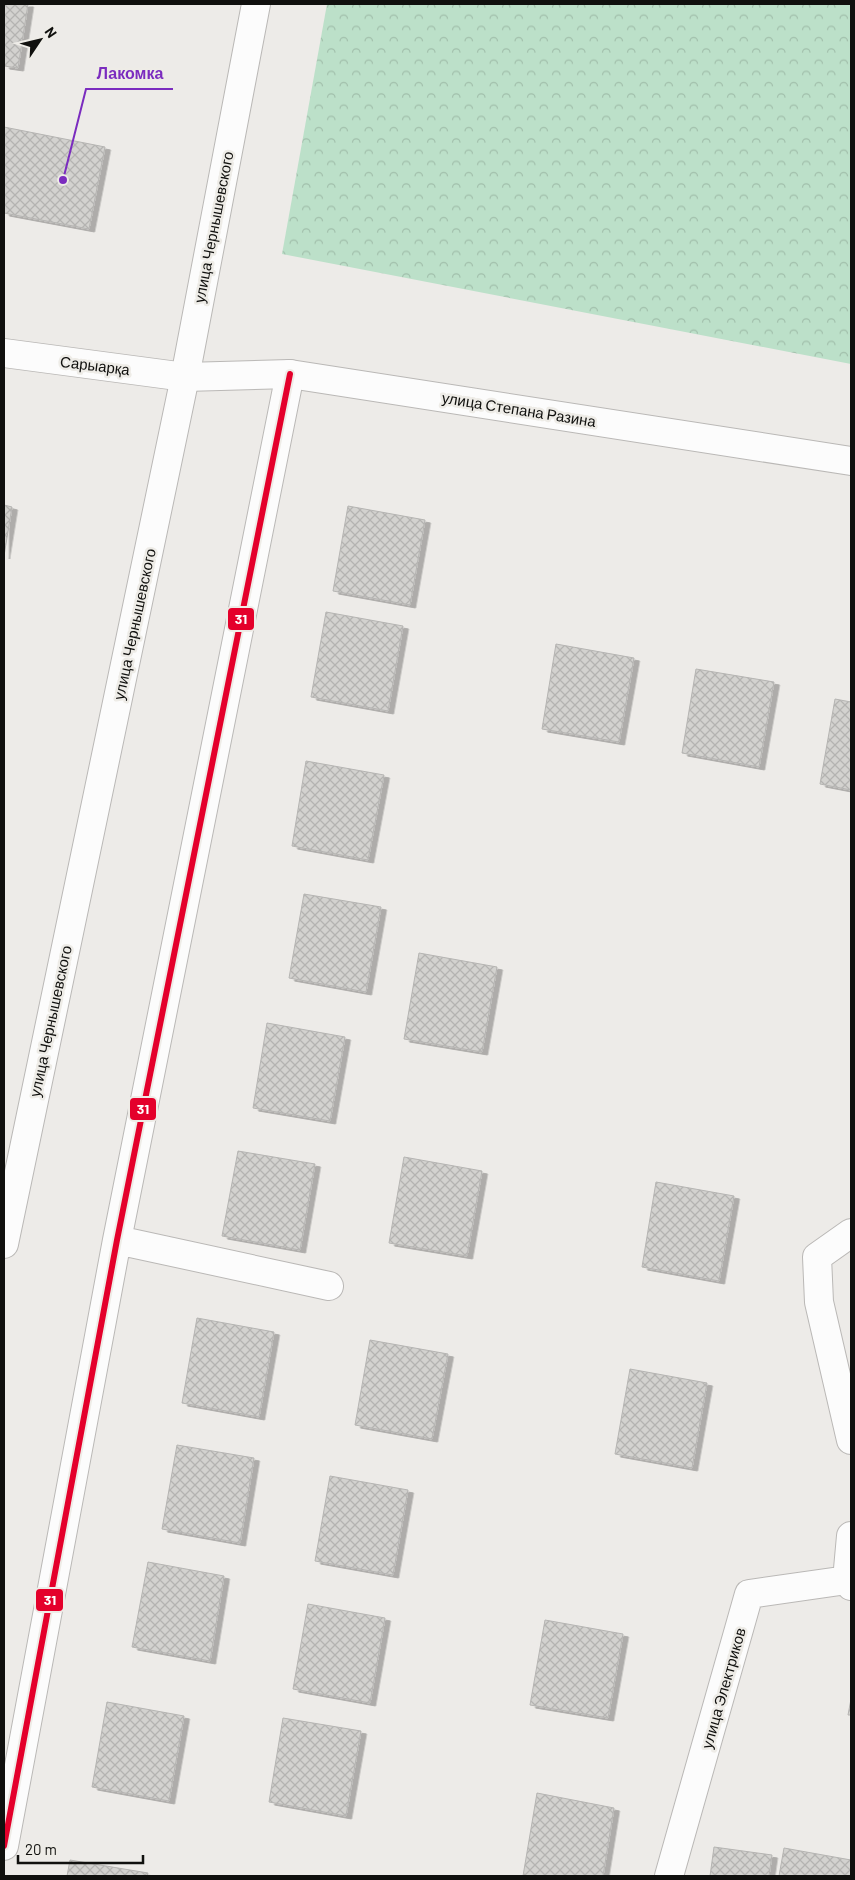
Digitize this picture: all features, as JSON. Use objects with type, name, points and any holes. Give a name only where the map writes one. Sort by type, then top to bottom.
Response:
[{"type":"street","name":"улица Чернышевского","points":[[4,1244],[185,377],[256,4]]},
{"type":"street","name":"Сарыарқа","points":[[4,353],[185,377]]},
{"type":"street","name":"улица Степана Разина","points":[[185,377],[290,374],[851,461]]},
{"type":"street","points":[[4,1846],[117,1240],[290,374]]},
{"type":"street","points":[[851,1233],[817,1256],[819,1302],[851,1440]]},
{"type":"street","points":[[117,1240],[329,1286]]},
{"type":"street","points":[[849,1583],[851,1536]]},
{"type":"street","name":"улица Электриков","points":[[669,1876],[749,1594],[849,1583]]},
{"type":"green space","points":[[327,4],[851,4],[851,364],[282,254]]},
{"type":"building","points":[[4,4],[28,4],[18,68],[4,66]]},
{"type":"building","points":[[4,127],[105,147],[89,229],[4,213]]},
{"type":"building","points":[[4,505],[12,507],[4,556]]},
{"type":"building","points":[[348,506],[425,520],[410,605],[333,591]]},
{"type":"building","points":[[326,612],[403,626],[388,711],[311,697]]},
{"type":"building","points":[[556,644],[634,658],[619,742],[542,729]]},
{"type":"building","points":[[696,669],[774,682],[759,767],[682,753]]},
{"type":"building","points":[[835,699],[851,702],[851,790],[820,784]]},
{"type":"building","points":[[306,761],[384,775],[368,860],[292,846]]},
{"type":"building","points":[[304,894],[381,907],[366,992],[289,978]]},
{"type":"building","points":[[419,953],[497,967],[482,1052],[404,1039]]},
{"type":"building","points":[[267,1023],[345,1037],[330,1121],[253,1108]]},
{"type":"building","points":[[238,1151],[315,1164],[300,1250],[222,1236]]},
{"type":"building","points":[[404,1157],[482,1171],[467,1256],[389,1243]]},
{"type":"building","points":[[656,1182],[734,1196],[719,1281],[642,1267]]},
{"type":"building","points":[[197,1318],[274,1332],[259,1417],[182,1403]]},
{"type":"building","points":[[370,1340],[448,1354],[432,1439],[355,1425]]},
{"type":"building","points":[[630,1369],[707,1383],[692,1468],[615,1454]]},
{"type":"building","points":[[177,1445],[254,1458],[240,1543],[162,1529]]},
{"type":"building","points":[[330,1476],[408,1490],[393,1575],[315,1561]]},
{"type":"building","points":[[148,1562],[224,1576],[210,1661],[132,1647]]},
{"type":"building","points":[[308,1604],[385,1618],[370,1703],[293,1689]]},
{"type":"building","points":[[545,1620],[623,1634],[608,1718],[530,1705]]},
{"type":"building","points":[[851,1699],[851,1715],[848,1715]]},
{"type":"building","points":[[107,1702],[184,1716],[169,1801],[92,1787]]},
{"type":"building","points":[[283,1718],[361,1731],[346,1816],[269,1802]]},
{"type":"building","points":[[537,1793],[614,1808],[603,1876],[523,1876]]},
{"type":"building","points":[[714,1847],[772,1855],[769,1876],[710,1876]]},
{"type":"building","points":[[784,1848],[851,1860],[851,1876],[779,1876]]},
{"type":"building","points":[[70,1860],[148,1873],[147,1876],[67,1876]]},
{"type":"transit line","name":"31","points":[[4,1846],[117,1240],[290,374]]},
{"type":"place","name":"Лакомка","points":[[63,180]]}]
